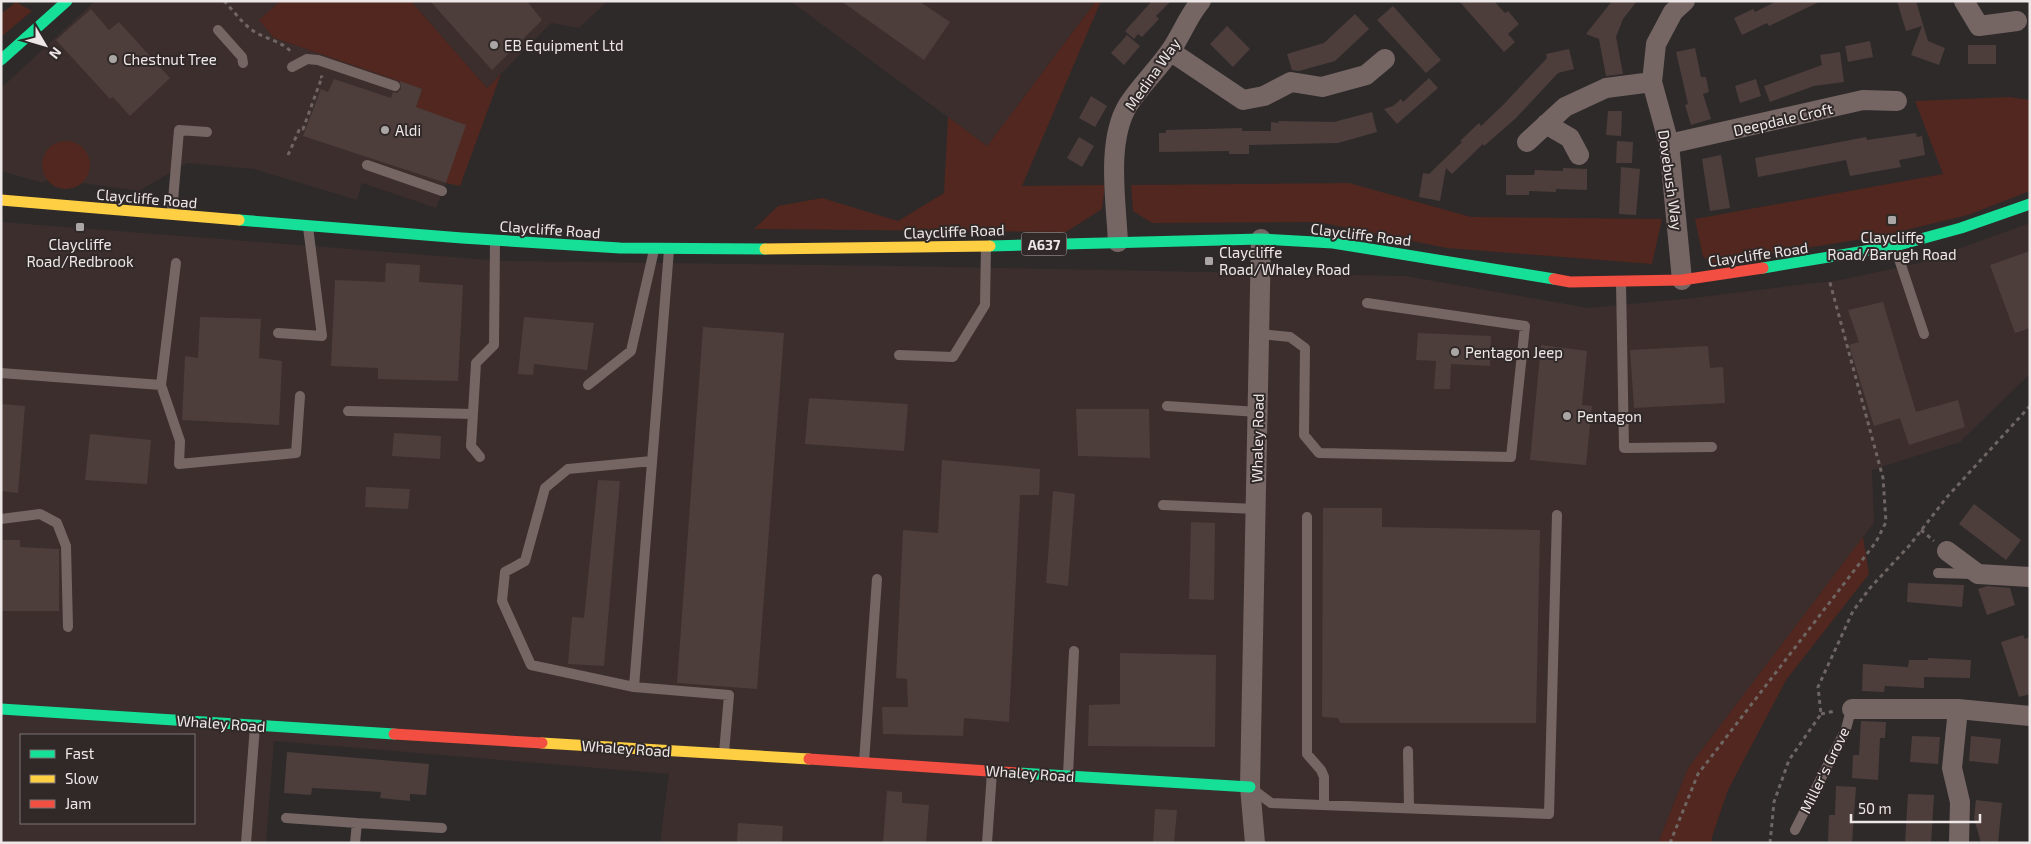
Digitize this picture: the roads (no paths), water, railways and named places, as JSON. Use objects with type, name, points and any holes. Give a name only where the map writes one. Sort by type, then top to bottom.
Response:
[{"type":"main road","points":[[1,60],[59,3]]},
{"type":"main road","name":"Claycliffe Road","points":[[1,190],[48,203]]},
{"type":"main road","name":"Claycliffe Road","points":[[1,200],[308,226],[495,240],[655,249],[880,249],[1261,239],[1333,243],[1570,282],[1682,280],[1825,259],[1895,246],[1961,228],[2030,204]]},
{"type":"main road","name":"Whaley Road","points":[[1,709],[1250,787]]},
{"type":"street","name":"Medina Way","points":[[1118,242],[1114,165],[1120,126],[1127,107],[1147,78],[1170,51],[1201,1]]},
{"type":"street","name":"Dovebush Way","points":[[1682,280],[1669,144],[1652,82],[1656,44],[1673,12],[1684,1]]},
{"type":"street","points":[[1964,1],[1979,26],[2017,21]]},
{"type":"street","points":[[1170,51],[1242,100],[1264,96],[1291,82],[1322,87],[1366,75],[1385,59]]},
{"type":"street","points":[[1527,142],[1565,107],[1606,88],[1652,82]]},
{"type":"street","name":"Deepdale Croft","points":[[1669,144],[1863,100],[1897,101]]},
{"type":"street","points":[[1546,124],[1570,138],[1579,155]]},
{"type":"street","name":"Whaley Road","points":[[1254,843],[1250,787],[1261,239]]},
{"type":"street","points":[[1947,551],[1978,574],[2030,577]]},
{"type":"street","name":"Miller's Grove","points":[[1852,704],[1958,709],[2030,716]]},
{"type":"street","points":[[1958,709],[1952,768],[1960,802],[1959,843]]},
{"type":"lane","points":[[218,30],[242,57],[244,63]]},
{"type":"lane","points":[[292,67],[307,59],[318,60],[395,86]]},
{"type":"lane","points":[[172,215],[179,130],[206,132]]},
{"type":"lane","points":[[367,165],[442,191]]},
{"type":"lane","points":[[278,333],[322,336],[308,226]]},
{"type":"lane","points":[[480,457],[471,446],[476,363],[494,345],[495,240]]},
{"type":"lane","points":[[899,355],[953,357],[985,305],[986,246]]},
{"type":"lane","points":[[1895,246],[1924,334]]},
{"type":"lane","points":[[588,385],[631,351],[655,249]]},
{"type":"lane","points":[[634,686],[669,249]]},
{"type":"lane","points":[[176,263],[161,385],[180,441],[179,464],[296,453],[300,396]]},
{"type":"lane","points":[[1620,281],[1624,448],[1712,447]]},
{"type":"lane","points":[[1259,334],[1290,337],[1305,348],[1304,435],[1319,453],[1511,457],[1525,326],[1367,303]]},
{"type":"lane","points":[[1,373],[161,385]]},
{"type":"lane","points":[[1167,406],[1258,412]]},
{"type":"lane","points":[[348,411],[473,414]]},
{"type":"lane","points":[[652,461],[568,469],[545,488],[525,561],[505,572],[502,601],[531,665],[634,686],[729,695],[724,754]]},
{"type":"lane","points":[[1163,505],[1256,509]]},
{"type":"lane","points":[[1,519],[40,514],[57,523],[66,546],[68,627]]},
{"type":"lane","points":[[1250,787],[1271,803],[1549,814],[1557,515]]},
{"type":"lane","points":[[1307,517],[1308,754],[1321,770],[1324,778],[1324,805]]},
{"type":"lane","points":[[1938,573],[1978,574]]},
{"type":"lane","points":[[864,763],[877,579]]},
{"type":"lane","points":[[1068,776],[1074,651]]},
{"type":"lane","name":"Miller's Grove","points":[[1795,830],[1846,729],[1852,704]]},
{"type":"lane","points":[[246,843],[255,725]]},
{"type":"lane","points":[[1408,751],[1408,808]]},
{"type":"lane","points":[[987,843],[992,771]]},
{"type":"lane","points":[[286,818],[442,828]]},
{"type":"lane","points":[[355,843],[357,823]]},
{"type":"place","name":"EB Equipment Ltd","points":[[494,45]]},
{"type":"place","name":"Chestnut Tree","points":[[113,59]]},
{"type":"place","name":"Aldi","points":[[385,130]]},
{"type":"place","name":"Claycliffe Road/Barugh Road","points":[[1892,220]]},
{"type":"place","name":"Claycliffe Road/Redbrook","points":[[80,227]]},
{"type":"place","name":"Claycliffe Road/Whaley Road","points":[[1209,261]]},
{"type":"place","name":"Pentagon Jeep","points":[[1455,352]]},
{"type":"place","name":"Pentagon","points":[[1567,416]]}]
